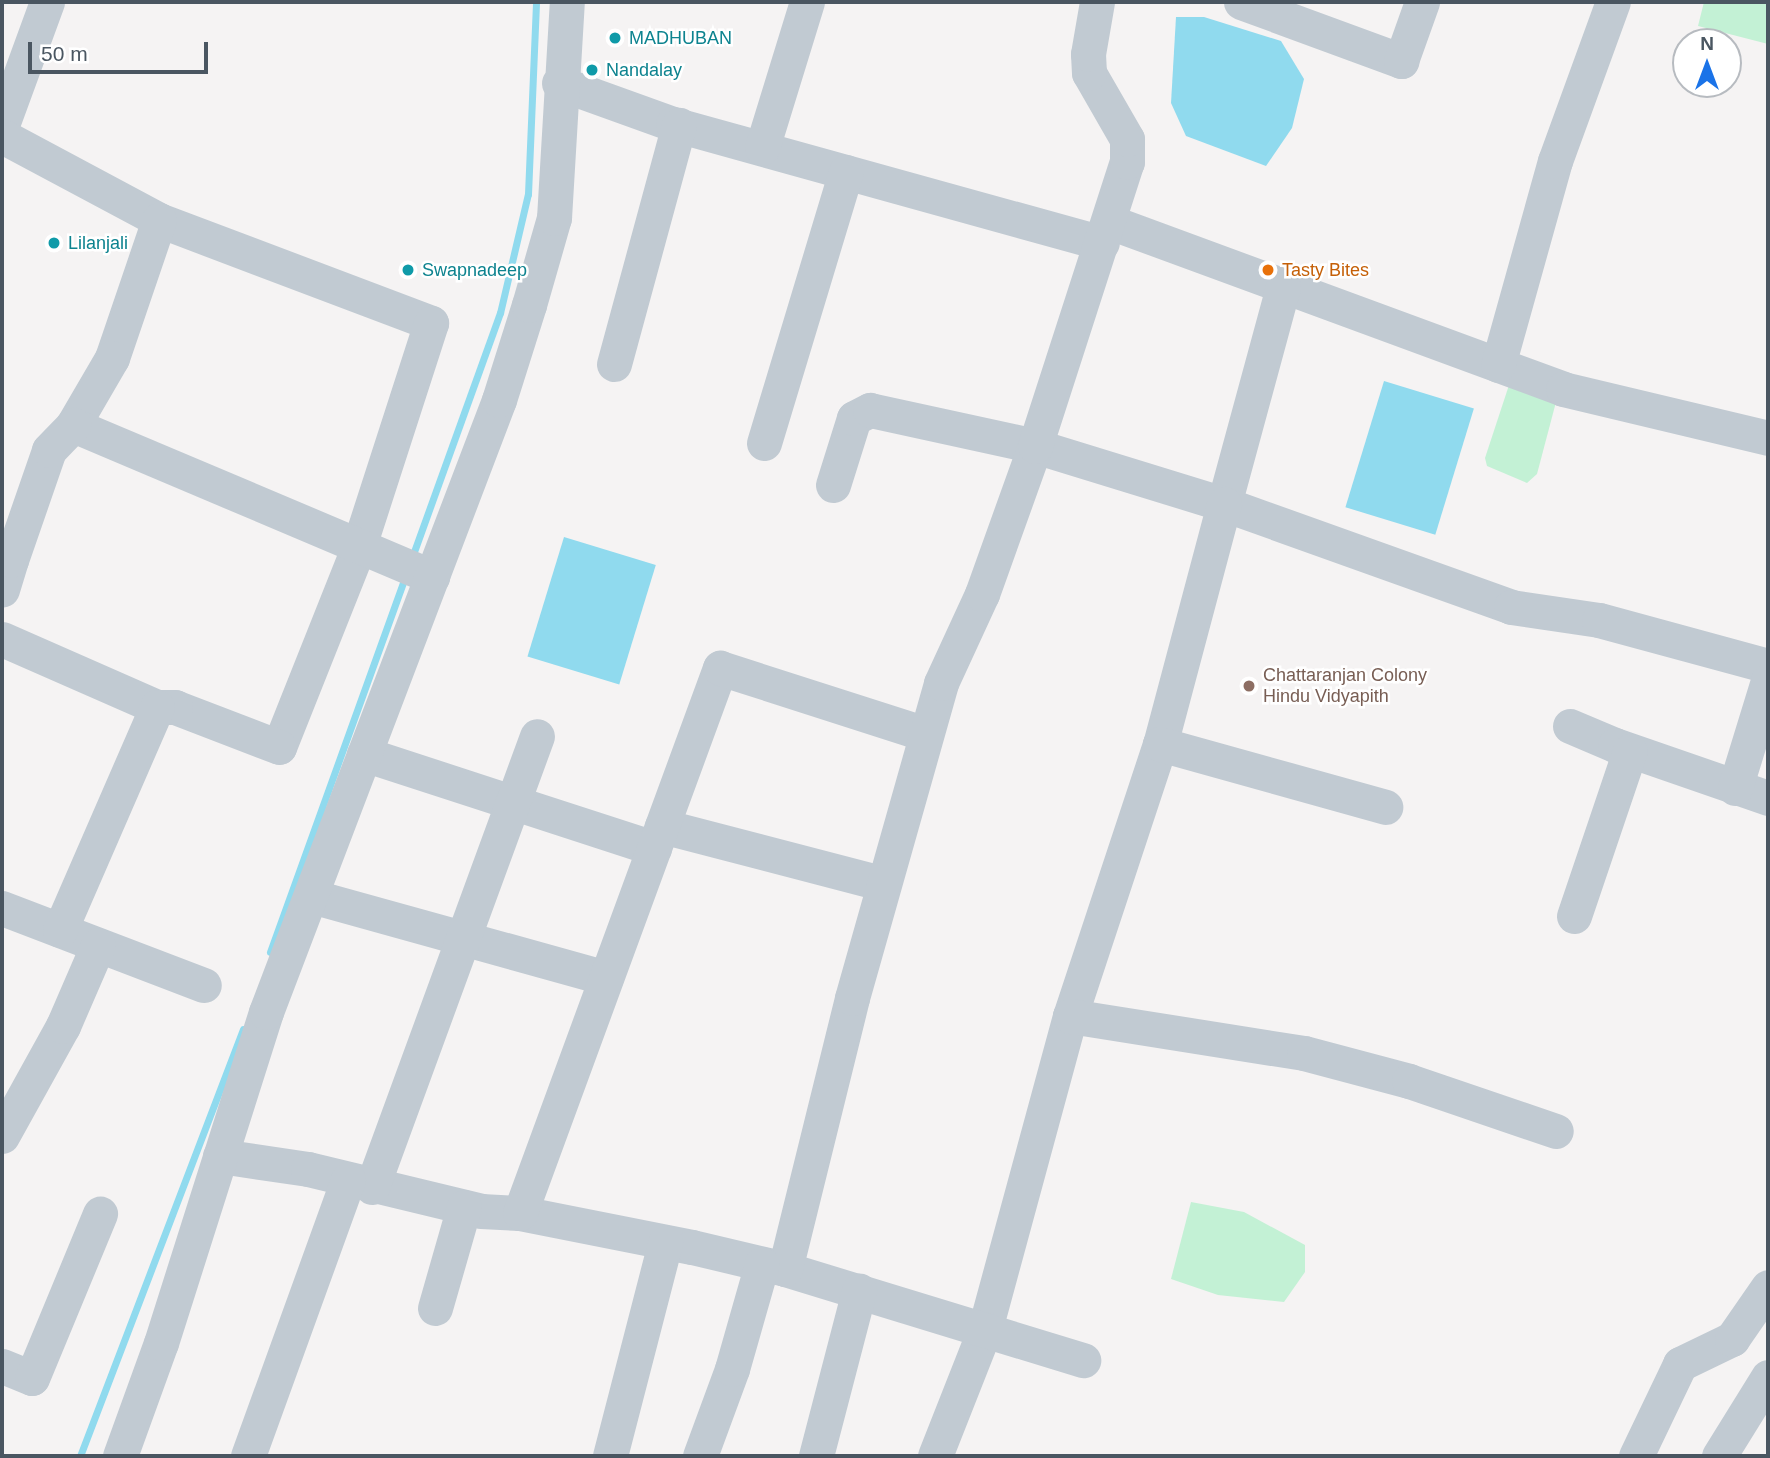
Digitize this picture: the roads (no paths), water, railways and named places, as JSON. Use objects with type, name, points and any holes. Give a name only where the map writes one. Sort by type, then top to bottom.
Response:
[{"type":"street","points":[[2,125],[47,2]]},
{"type":"street","points":[[120,1456],[266,1012],[364,754],[425,574],[499,400],[554,218],[559,83],[567,2]]},
{"type":"street","points":[[762,148],[807,2]]},
{"type":"street","points":[[699,1456],[774,1267],[941,683],[982,594],[1035,446],[1127,162],[1127,139],[1090,73],[1088,54],[1097,2]]},
{"type":"street","points":[[1241,2],[1401,61],[1422,2]]},
{"type":"street","points":[[1498,365],[1555,161],[1613,2]]},
{"type":"street","points":[[559,83],[679,125],[846,172],[1106,232],[1283,287],[1563,389],[1768,438]]},
{"type":"street","points":[[614,364],[679,125]]},
{"type":"street","points":[[2,136],[159,220],[431,323],[373,552],[279,747],[175,707],[157,707],[2,639]]},
{"type":"street","points":[[764,443],[846,172]]},
{"type":"street","points":[[5,569],[49,450],[72,425],[112,358],[159,220]]},
{"type":"street","points":[[935,1456],[985,1329],[1010,1224],[1070,1016],[1160,744],[1283,287]]},
{"type":"street","points":[[833,485],[854,418],[870,410],[1035,446],[1224,504],[1511,607],[1599,620],[1768,666]]},
{"type":"street","points":[[72,425],[425,574]]},
{"type":"street","points":[[520,1213],[720,668],[926,734]]},
{"type":"street","points":[[1735,788],[1768,681]]},
{"type":"street","points":[[60,930],[157,707]]},
{"type":"street","points":[[1570,726],[1630,751],[1768,798]]},
{"type":"street","points":[[248,1456],[461,940],[537,736]]},
{"type":"street","points":[[1160,744],[1385,807]]},
{"type":"street","points":[[1574,916],[1630,751]]},
{"type":"street","points":[[364,754],[514,803],[658,837],[884,884]]},
{"type":"street","points":[[310,896],[606,978]]},
{"type":"street","points":[[2,908],[204,985]]},
{"type":"street","points":[[2,1136],[63,1026],[98,945]]},
{"type":"street","points":[[1070,1016],[1304,1053],[1409,1081],[1556,1131]]},
{"type":"street","points":[[220,1156],[360,1183],[464,1207],[520,1213],[774,1267],[1083,1360]]},
{"type":"street","points":[[435,1308],[464,1207]]},
{"type":"street","points":[[2,1366],[32,1378],[100,1214]]},
{"type":"street","points":[[610,1456],[635,1346],[665,1243]]},
{"type":"street","points":[[1636,1456],[1681,1364],[1732,1339],[1768,1287]]},
{"type":"street","points":[[817,1456],[859,1291]]},
{"type":"street","points":[[1720,1456],[1768,1377]]},
{"type":"water","points":[[1176,17],[1204,17],[1281,41],[1304,79],[1292,128],[1266,166],[1186,136],[1171,103]]},
{"type":"water","points":[[1384,381],[1474,408],[1435,535],[1345,507]]},
{"type":"water","points":[[564,537],[656,565],[619,685],[527,657]]},
{"type":"waterway","points":[[411,560],[500,313],[528,194],[536,2]]},
{"type":"waterway","points":[[270,952],[405,578]]},
{"type":"waterway","points":[[80,1456],[243,1029]]},
{"type":"place","name":"MADHUBAN","points":[[615,38]]},
{"type":"place","name":"Nandalay","points":[[592,70]]},
{"type":"place","name":"Lilanjali","points":[[54,243]]},
{"type":"place","name":"Swapnadeep","points":[[408,270]]},
{"type":"place","name":"Tasty Bites","points":[[1268,270]]},
{"type":"place","name":"Chattaranjan Colony Hindu Vidyapith","points":[[1249,686]]}]
